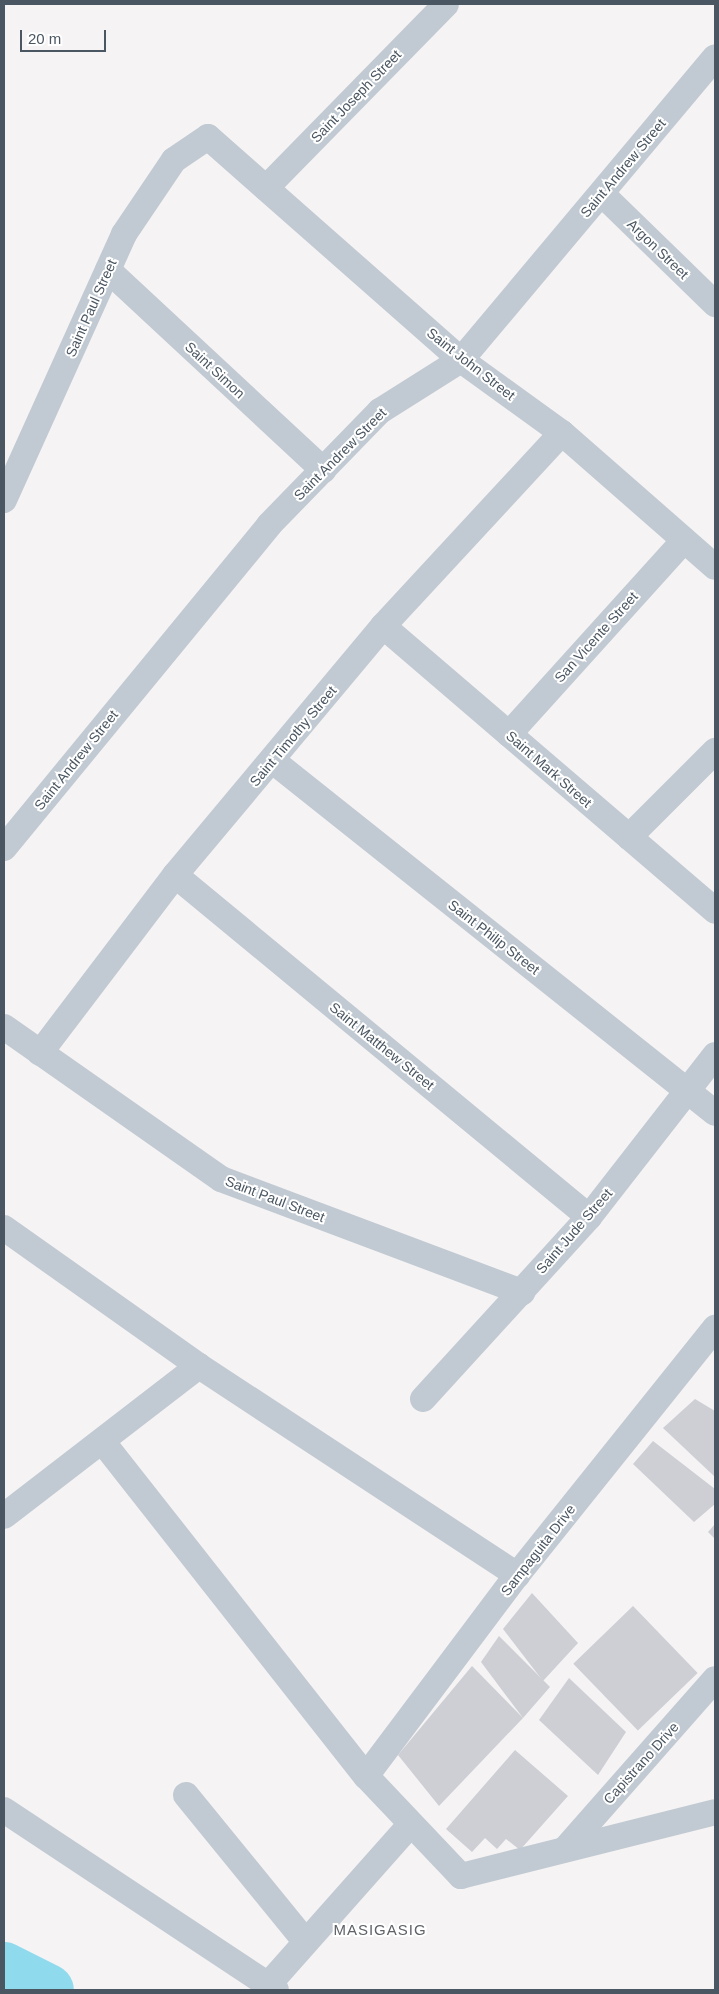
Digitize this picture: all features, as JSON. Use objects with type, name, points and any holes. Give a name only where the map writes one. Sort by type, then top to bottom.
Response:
[{"type":"street","name":"Saint Joseph Street","points":[[266,188],[446,4]]},
{"type":"street","name":"Saint Andrew Street","points":[[4,848],[269,526],[380,411],[460,360],[602,194],[715,57]]},
{"type":"street","name":"Saint John Street","points":[[208,137],[460,360],[562,433],[715,567]]},
{"type":"street","name":"Saint Paul Street","points":[[4,500],[124,234],[174,160],[208,137]]},
{"type":"street","name":"Argon Street","points":[[602,194],[715,304]]},
{"type":"street","name":"Saint Simon","points":[[108,270],[323,470]]},
{"type":"street","name":"Saint Timothy Street","points":[[40,1053],[174,875],[273,761],[383,626],[562,433]]},
{"type":"street","name":"San Vicente Street","points":[[509,734],[684,540]]},
{"type":"street","name":"Saint Mark Street","points":[[383,626],[715,911]]},
{"type":"street","points":[[630,837],[715,752]]},
{"type":"street","name":"Saint Philip Street","points":[[273,761],[715,1113]]},
{"type":"street","name":"Saint Matthew Street","points":[[174,875],[589,1216]]},
{"type":"street","name":"Saint Paul Street","points":[[4,1027],[221,1179],[522,1292]]},
{"type":"street","name":"Saint Jude Street","points":[[423,1399],[589,1216],[715,1055]]},
{"type":"street","points":[[9,1240],[517,1575]]},
{"type":"street","name":"Sampaguita Drive","points":[[366,1776],[517,1575],[715,1328]]},
{"type":"street","points":[[4,1516],[199,1366]]},
{"type":"street","points":[[102,1441],[366,1776],[461,1876],[715,1812]]},
{"type":"street","name":"Capistrano Drive","points":[[566,1848],[715,1679]]},
{"type":"street","points":[[186,1795],[305,1941]]},
{"type":"street","points":[[4,1810],[272,1988],[305,1941],[411,1824]]},
{"type":"building","points":[[695,1399],[715,1411],[715,1477],[663,1428]]},
{"type":"building","points":[[653,1441],[715,1489],[715,1504],[694,1522],[633,1464]]},
{"type":"building","points":[[715,1524],[715,1539],[708,1532]]},
{"type":"building","points":[[532,1593],[578,1643],[543,1681],[503,1629]]},
{"type":"building","points":[[633,1606],[698,1673],[638,1731],[573,1664]]},
{"type":"building","points":[[499,1636],[550,1687],[523,1718],[481,1662]]},
{"type":"building","points":[[472,1666],[523,1718],[439,1806],[398,1755]]},
{"type":"building","points":[[569,1678],[626,1732],[598,1775],[539,1720]]},
{"type":"building","points":[[515,1750],[568,1796],[520,1850],[506,1839],[497,1849],[485,1838],[472,1852],[446,1829]]},
{"type":"waterway","points":[[4,1968],[48,1990]]},
{"type":"district","name":"MASIGASIG","points":[[380,1930]]}]
